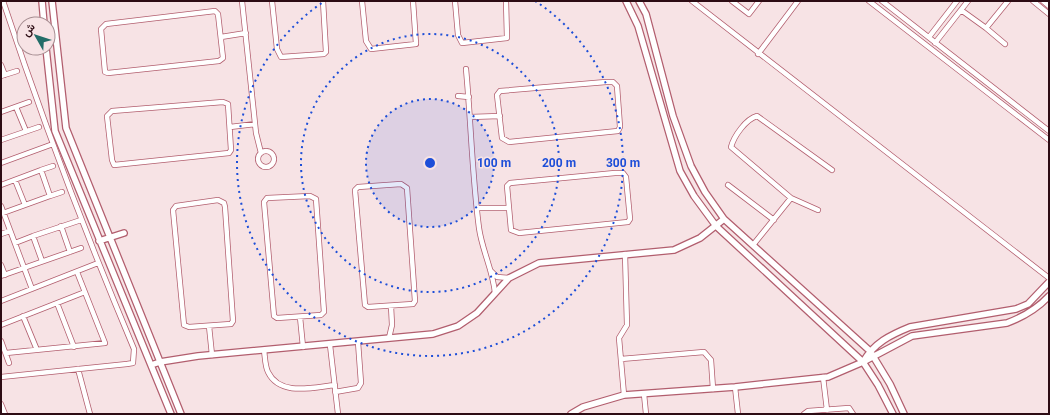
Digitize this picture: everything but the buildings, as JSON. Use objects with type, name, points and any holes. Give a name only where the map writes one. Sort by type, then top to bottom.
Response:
[{"type":"street","points":[[1,377],[127,364],[133,363],[134,360],[134,349],[81,220],[3,1]]},
{"type":"street","points":[[42,1],[43,16]]},
{"type":"street","points":[[52,1],[66,128],[181,414]]},
{"type":"street","points":[[242,1],[255,124],[261,153]]},
{"type":"street","points":[[272,1],[277,49],[281,57],[324,54],[326,52],[323,1]]},
{"type":"street","points":[[362,1],[366,41],[371,49],[413,46],[416,44],[413,1]]},
{"type":"street","points":[[454,1],[458,35],[462,43],[508,38],[506,1]]},
{"type":"street","points":[[626,1],[638,26],[680,171],[694,196],[716,226],[862,362],[878,385],[893,414]]},
{"type":"street","points":[[639,1],[646,14],[673,116],[691,166],[705,192],[724,219],[870,351],[904,414]]},
{"type":"street","points":[[692,1],[758,54],[1049,278]]},
{"type":"street","points":[[732,1],[749,14],[759,1]]},
{"type":"street","points":[[758,54],[798,1]]},
{"type":"street","points":[[869,1],[1049,140]]},
{"type":"street","points":[[882,1],[1049,131]]},
{"type":"street","points":[[929,37],[957,1]]},
{"type":"street","points":[[935,43],[968,1]]},
{"type":"street","points":[[986,28],[1008,1]]},
{"type":"street","points":[[1033,1],[1049,14]]},
{"type":"street","points":[[1043,1],[1049,6]]},
{"type":"street","points":[[961,10],[1005,44]]},
{"type":"street","points":[[215,11],[218,14],[221,37],[223,58],[219,61],[108,73],[105,72],[101,30],[106,24],[215,11]]},
{"type":"street","points":[[221,37],[246,33]]},
{"type":"street","points":[[47,56],[55,132],[171,414]]},
{"type":"street","points":[[1,64],[3,76],[17,71]]},
{"type":"street","points":[[466,69],[479,229],[488,267],[494,281],[494,293]]},
{"type":"street","points":[[614,82],[617,86],[620,128],[614,132],[509,142],[502,138],[500,116],[498,94],[503,90],[614,82]]},
{"type":"street","points":[[458,96],[469,97]]},
{"type":"street","points":[[1,112],[29,102]]},
{"type":"street","points":[[223,102],[228,104],[230,127],[231,150],[225,154],[114,165],[112,160],[107,116],[112,111],[223,102]]},
{"type":"street","points":[[16,107],[26,131]]},
{"type":"street","points":[[470,118],[500,116]]},
{"type":"street","points":[[818,210],[791,198],[731,147],[732,142],[751,118],[761,117],[832,170]]},
{"type":"street","points":[[230,127],[255,124]]},
{"type":"street","points":[[1,140],[38,127]]},
{"type":"street","points":[[1,163],[53,144]]},
{"type":"street","points":[[1,185],[54,166]]},
{"type":"street","points":[[41,170],[50,196]]},
{"type":"street","points":[[623,173],[626,177],[630,219],[624,224],[518,233],[511,230],[509,208],[507,186],[513,182],[623,173]]},
{"type":"street","points":[[15,180],[25,205]]},
{"type":"street","points":[[401,184],[407,188],[416,298],[412,304],[391,306],[371,308],[365,305],[355,194],[358,187],[401,184]]},
{"type":"street","points":[[728,185],[774,220]]},
{"type":"street","points":[[4,213],[62,192]]},
{"type":"street","points":[[310,196],[316,199],[325,309],[322,315],[300,317],[280,319],[274,316],[264,205],[267,198],[310,196]]},
{"type":"street","points":[[753,245],[791,198]]},
{"type":"street","points":[[218,200],[224,203],[225,207],[234,317],[231,324],[209,326],[189,327],[184,324],[173,213],[176,206],[218,200]]},
{"type":"street","points":[[1,206],[32,289]]},
{"type":"street","points":[[477,208],[509,208]]},
{"type":"street","points":[[151,365],[160,362],[212,355],[330,345],[433,334],[458,326],[477,313],[509,278],[539,263],[674,250],[690,245],[724,219]]},
{"type":"street","points":[[16,245],[33,236],[81,220]]},
{"type":"street","points":[[61,226],[70,252]]},
{"type":"street","points":[[1,234],[10,231]]},
{"type":"street","points":[[100,242],[124,232]]},
{"type":"street","points":[[33,236],[42,261]]},
{"type":"street","points":[[1,264],[3,276],[24,267],[81,248]]},
{"type":"street","points":[[624,395],[619,338],[627,325],[625,254]]},
{"type":"street","points":[[1,301],[98,263]]},
{"type":"street","points":[[488,267],[497,277],[509,278]]},
{"type":"street","points":[[6,353],[105,344],[77,272]]},
{"type":"street","points":[[862,362],[870,351],[894,333],[910,327],[1016,309],[1028,304],[1049,282]]},
{"type":"street","points":[[1,325],[85,292]]},
{"type":"street","points":[[571,414],[582,407],[624,395],[735,387],[823,377],[837,374],[912,336],[1007,323],[1032,311],[1049,296]]},
{"type":"street","points":[[57,303],[74,347]]},
{"type":"street","points":[[389,338],[392,326],[391,306]]},
{"type":"street","points":[[24,316],[36,350]]},
{"type":"street","points":[[300,317],[303,347]]},
{"type":"street","points":[[209,326],[212,355]]},
{"type":"street","points":[[1,342],[9,363]]},
{"type":"street","points":[[335,392],[358,388],[361,383],[358,342]]},
{"type":"street","points":[[330,345],[338,414]]},
{"type":"street","points":[[264,350],[268,371],[271,377],[281,385],[291,389],[335,385]]},
{"type":"street","points":[[621,359],[704,352],[711,360],[713,389]]},
{"type":"street","points":[[78,369],[90,414]]},
{"type":"street","points":[[823,377],[827,410]]},
{"type":"street","points":[[735,387],[738,414]]},
{"type":"street","points":[[644,394],[646,414]]},
{"type":"street","points":[[1,404],[5,414]]},
{"type":"street","points":[[804,414],[808,411],[849,408],[853,414]]}]
